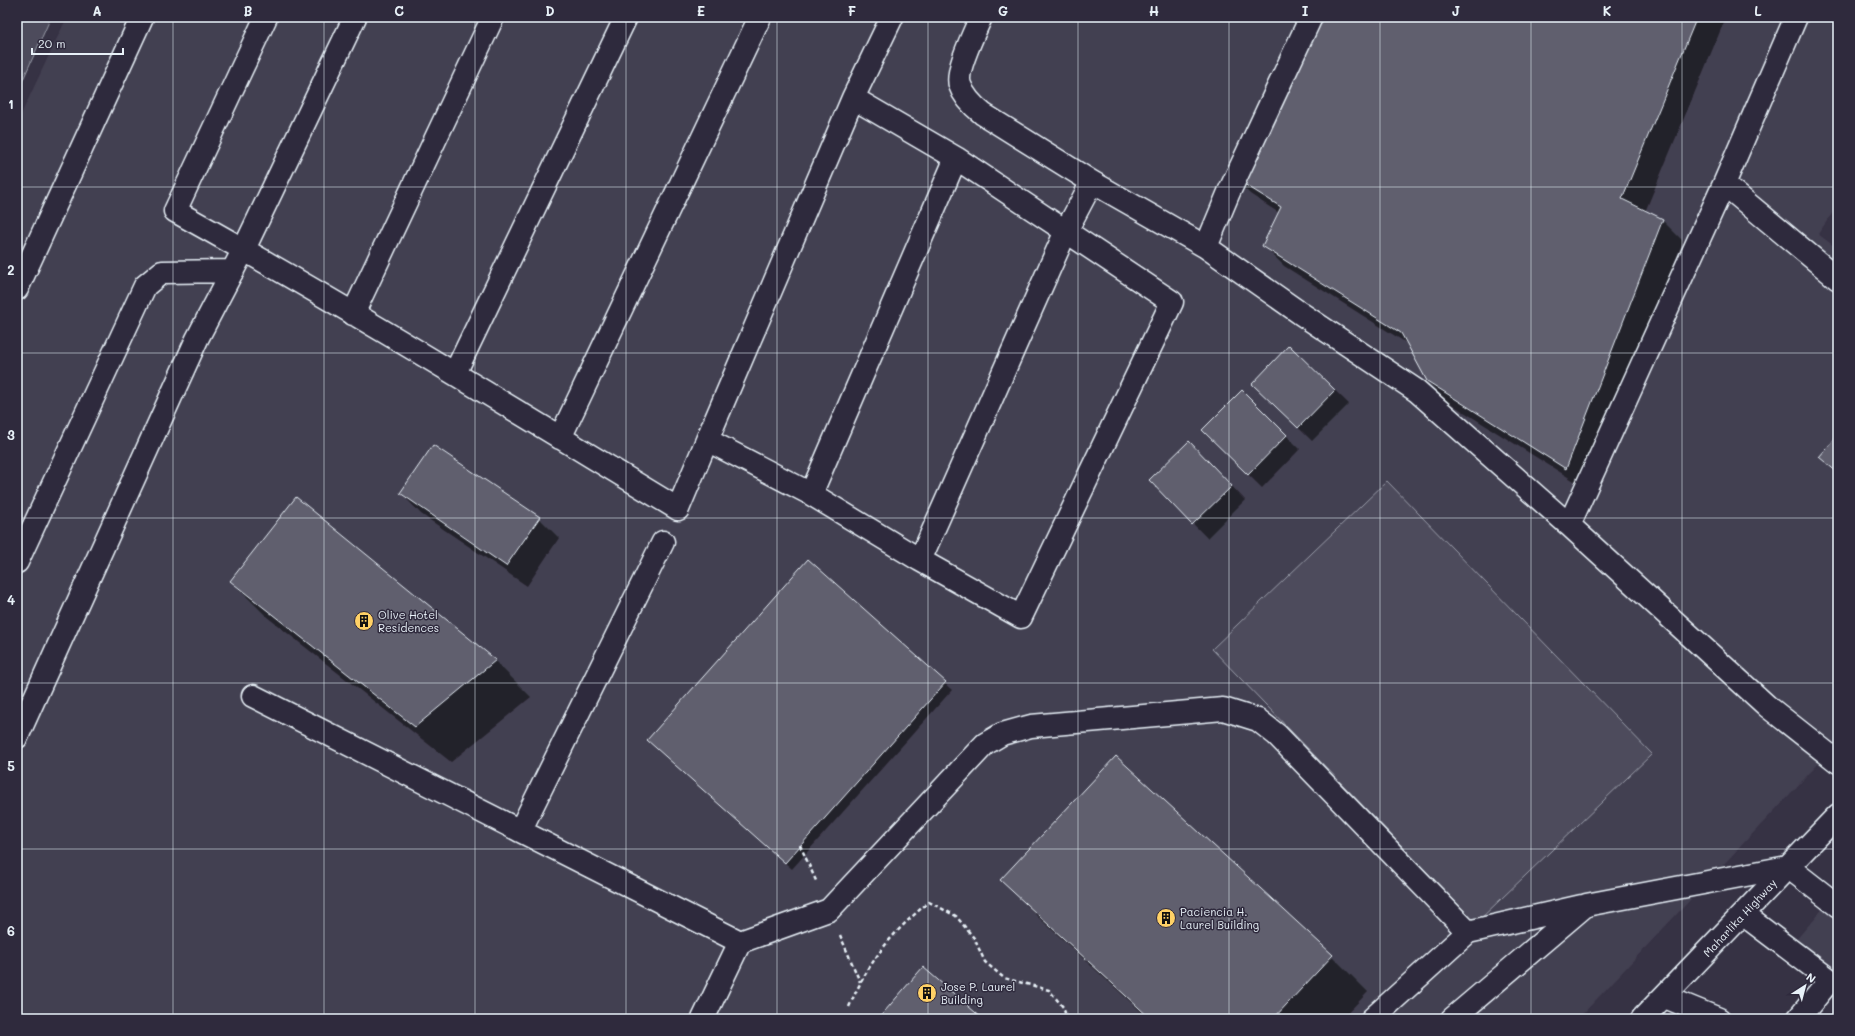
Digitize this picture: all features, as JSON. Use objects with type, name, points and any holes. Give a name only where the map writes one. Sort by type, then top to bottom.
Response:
[{"type":"main road","points":[[17,289],[142,17]]},
{"type":"main road","points":[[266,17],[175,211],[244,249],[455,373],[678,509],[853,98],[892,17]]},
{"type":"main road","points":[[17,737],[197,339],[244,249],[355,17]]},
{"type":"main road","points":[[353,314],[493,17]]},
{"type":"main road","points":[[455,373],[626,17]]},
{"type":"main road","points":[[560,438],[760,17]]},
{"type":"main road","points":[[981,17],[961,64],[959,84],[969,101],[982,114],[1092,182],[1206,247],[1300,313],[1417,391],[1569,525],[1767,706],[1838,762]]},
{"type":"main road","points":[[1206,247],[1229,192],[1311,17]]},
{"type":"main road","points":[[1569,525],[1724,184],[1796,17]]},
{"type":"main road","points":[[707,440],[811,494],[920,560],[1021,617],[1172,302],[956,158],[853,98]]},
{"type":"main road","points":[[811,494],[956,158]]},
{"type":"main road","points":[[920,560],[1066,231],[1092,182]]},
{"type":"main road","points":[[1724,184],[1838,279]]},
{"type":"main road","points":[[17,562],[145,286],[162,272],[233,271]]},
{"type":"main road","points":[[520,830],[663,542]]},
{"type":"main road","points":[[253,696],[740,942]]},
{"type":"main road","points":[[703,1019],[740,942],[829,910],[985,744],[1002,734],[1031,726],[1223,709],[1258,720],[1277,735],[1468,932]]},
{"type":"main road","name":"Maharlika Highway","points":[[1642,1019],[1744,915],[1838,815]]},
{"type":"main road","points":[[1372,1019],[1468,932],[1586,905],[1788,867],[1838,906]]},
{"type":"main road","points":[[1452,1019],[1586,905]]},
{"type":"main road","points":[[1744,915],[1834,983],[1798,1019]]},
{"type":"main road","points":[[1665,997],[1719,1019]]},
{"type":"path","points":[[849,1007],[860,982],[886,942],[911,917],[929,902],[956,916],[974,938],[985,962],[1004,978],[1049,990],[1063,1007],[1067,1019]]},
{"type":"shaded area","points":[[17,17],[51,17],[17,93]]},
{"type":"shaded area","points":[[67,17],[1838,17],[1838,205],[1818,234],[1838,249],[1838,743],[1578,1019],[17,1019],[17,123]]},
{"type":"shaded area","points":[[1387,481],[1652,754],[1476,923],[1212,649]]},
{"type":"shaded area","points":[[1838,891],[1838,975],[1795,941]]},
{"type":"building","points":[[1298,17],[1697,17],[1622,199],[1663,219],[1566,469],[1427,381],[1401,333],[1262,246],[1281,207],[1228,174]]},
{"type":"building","points":[[1289,345],[1335,390],[1298,428],[1252,384]]},
{"type":"building","points":[[1242,390],[1287,435],[1248,475],[1202,430]]},
{"type":"building","points":[[1838,435],[1838,473],[1819,457]]},
{"type":"building","points":[[1189,441],[1232,486],[1192,525],[1149,480]]},
{"type":"building","points":[[433,445],[540,517],[506,566],[400,493]]},
{"type":"building","name":"Olive Hotel Residences","points":[[296,497],[496,660],[415,727],[230,581]]},
{"type":"building","points":[[808,559],[946,682],[785,863],[647,740]]},
{"type":"building","name":"Paciencia H. Laurel Building","points":[[1116,756],[1333,955],[1273,1019],[1151,1019],[1000,880]]},
{"type":"building","name":"Jose P. Laurel Building","points":[[923,967],[983,1019],[878,1019]]},
{"type":"place","name":"Olive Hotel Residences","points":[[364,621]]},
{"type":"place","name":"Paciencia H. Laurel Building","points":[[1166,918]]},
{"type":"place","name":"Jose P. Laurel Building","points":[[927,993]]}]
